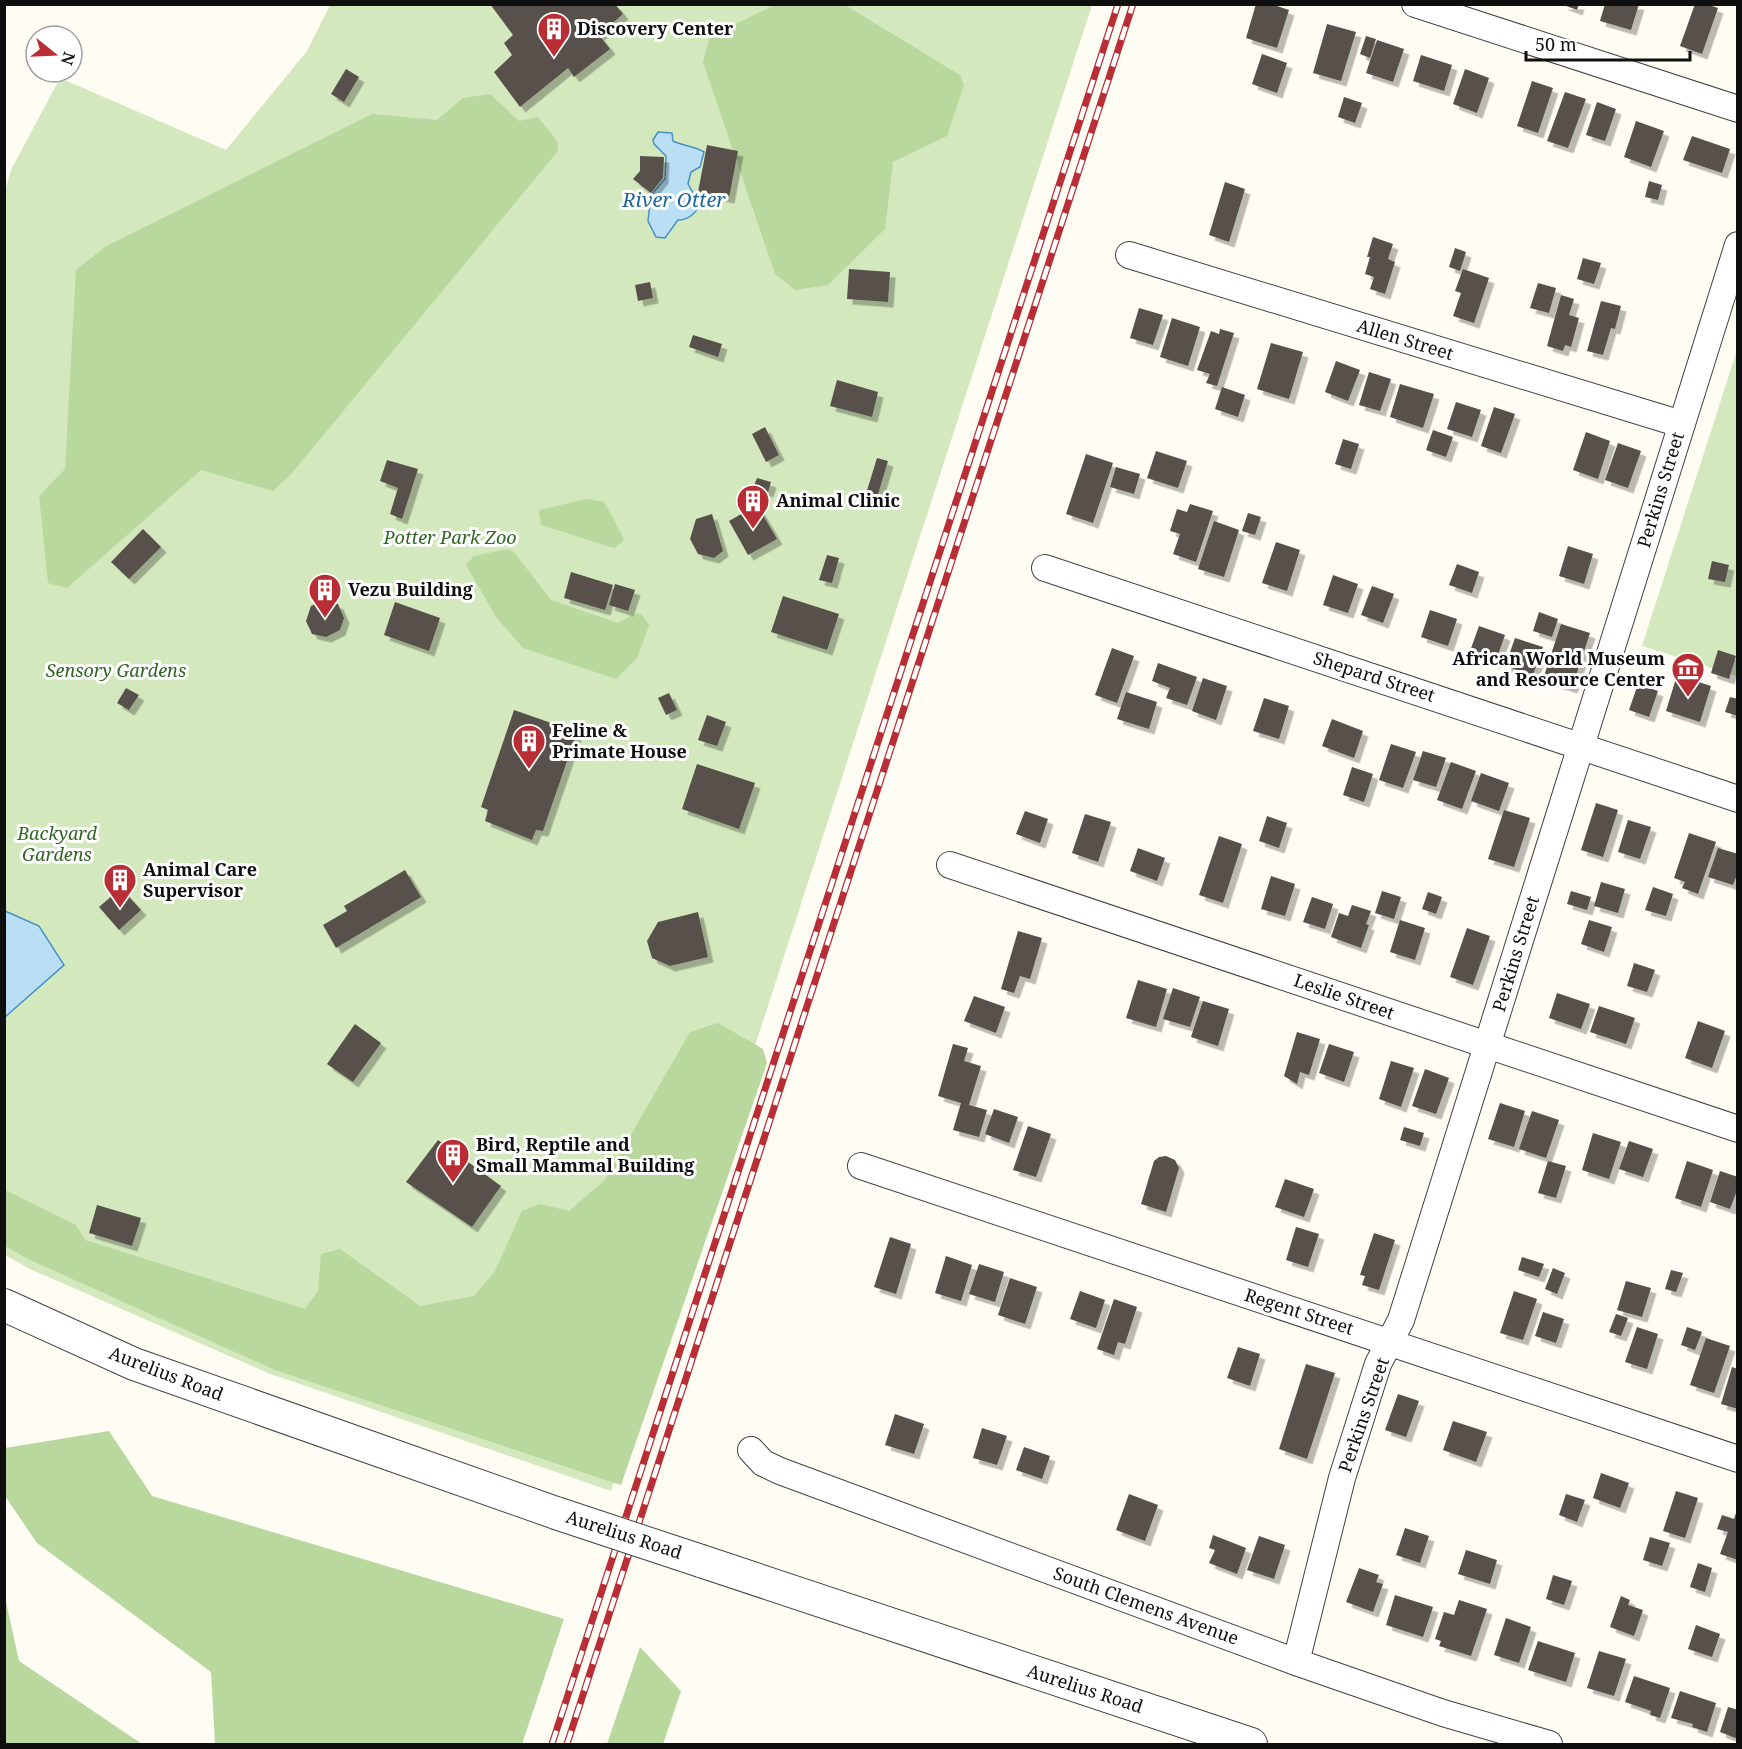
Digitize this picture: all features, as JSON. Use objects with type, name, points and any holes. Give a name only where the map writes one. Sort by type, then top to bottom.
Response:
[{"type":"street","points":[[1415,4],[1737,109]]},
{"type":"street","name":"Perkins Street","points":[[1296,1662],[1342,1478],[1378,1364],[1401,1320],[1737,245]]},
{"type":"street","name":"Allen Street","points":[[1130,255],[1681,424]]},
{"type":"street","name":"Shepard Street","points":[[1045,568],[1737,799]]},
{"type":"street","name":"Leslie Street","points":[[950,865],[1737,1128]]},
{"type":"street","name":"Regent Street","points":[[861,1167],[1737,1459]]},
{"type":"street","name":"Aurelius Road","points":[[4,1305],[134,1364],[556,1512],[1251,1744]]},
{"type":"street","name":"South Clemens Avenue","points":[[751,1450],[763,1463],[780,1471],[1296,1662],[1443,1713],[1549,1744]]},
{"type":"green space","name":"Potter Park Zoo","points":[[330,5],[1092,5],[611,1491],[268,1373],[30,1269],[5,1255],[4,195],[11,170],[57,84],[74,84],[226,150],[307,51]]},
{"type":"green space","points":[[775,5],[845,5],[960,75],[964,85],[947,136],[893,162],[885,229],[828,285],[795,290],[775,274],[703,62],[710,36]]},
{"type":"green space","points":[[490,94],[519,121],[538,117],[557,141],[558,151],[292,473],[273,491],[201,470],[67,588],[48,583],[39,496],[65,469],[76,270],[105,247],[372,114],[437,120],[463,98]]},
{"type":"green space","points":[[1737,350],[1737,676],[1642,646]]},
{"type":"green space","points":[[586,499],[604,502],[624,541],[614,548],[541,525],[539,510]]},
{"type":"green space","points":[[507,549],[514,552],[551,600],[618,623],[636,613],[642,615],[649,625],[637,658],[616,679],[523,648],[496,617],[466,565],[474,556]]},
{"type":"green space","points":[[718,1023],[763,1049],[767,1063],[621,1485],[275,1370],[30,1260],[5,1246],[5,1190],[76,1225],[85,1240],[305,1309],[318,1291],[321,1254],[340,1249],[420,1306],[474,1296],[495,1271],[522,1211],[540,1204],[569,1211],[605,1180],[690,1032]]},
{"type":"green space","points":[[109,1431],[152,1496],[564,1619],[522,1744],[215,1744],[211,1672],[37,1543],[5,1496],[5,1448]]},
{"type":"green space","points":[[4,1593],[19,1661],[142,1744],[5,1744]]},
{"type":"green space","points":[[640,1647],[681,1691],[663,1744],[607,1744]]},
{"type":"water","name":"River Otter","points":[[658,132],[672,133],[673,141],[704,152],[700,167],[691,172],[688,184],[700,205],[691,216],[678,220],[665,238],[656,237],[648,221],[651,195],[665,179],[666,156],[653,140]]},
{"type":"water","points":[[5,911],[39,926],[64,965],[5,1017]]},
{"type":"building","name":"Discovery Center","points":[[490,4],[615,4],[623,14],[599,35],[610,49],[574,77],[568,68],[520,107],[494,72],[512,55],[504,43],[513,35]]},
{"type":"building","points":[[1256,4],[1271,4],[1289,10],[1277,48],[1246,38]]},
{"type":"building","points":[[1561,4],[1579,4],[1577,10]]},
{"type":"building","points":[[1605,4],[1639,4],[1631,30],[1600,21]]},
{"type":"building","points":[[1695,4],[1706,4],[1718,8],[1702,54],[1680,46]]},
{"type":"building","points":[[1327,24],[1356,32],[1341,81],[1313,73]]},
{"type":"building","points":[[1366,36],[1376,39],[1370,58],[1360,54]]},
{"type":"building","points":[[1377,40],[1404,49],[1393,82],[1366,73]]},
{"type":"building","points":[[1262,54],[1287,63],[1277,93],[1252,84]]},
{"type":"building","points":[[1421,55],[1452,65],[1444,91],[1413,81]]},
{"type":"building","points":[[346,69],[359,77],[344,102],[331,94]]},
{"type":"building","points":[[1465,69],[1489,78],[1477,113],[1453,104]]},
{"type":"building","points":[[1532,81],[1553,88],[1538,133],[1517,126]]},
{"type":"building","points":[[1565,92],[1586,99],[1568,148],[1547,141]]},
{"type":"building","points":[[1344,97],[1362,103],[1355,123],[1338,117]]},
{"type":"building","points":[[1597,102],[1616,109],[1605,141],[1586,135]]},
{"type":"building","points":[[1636,121],[1664,131],[1651,167],[1624,157]]},
{"type":"building","points":[[1692,136],[1730,149],[1722,173],[1683,160]]},
{"type":"building","points":[[707,145],[738,151],[729,198],[698,192]]},
{"type":"building","points":[[640,156],[664,157],[663,178],[651,193],[633,179],[640,171]]},
{"type":"building","points":[[1649,181],[1662,185],[1658,200],[1645,197]]},
{"type":"building","points":[[1225,182],[1245,189],[1229,242],[1209,235]]},
{"type":"building","points":[[1373,237],[1393,244],[1388,259],[1395,262],[1385,294],[1370,289],[1374,277],[1365,274]]},
{"type":"building","points":[[1455,248],[1466,252],[1460,271],[1449,267]]},
{"type":"building","points":[[1583,258],[1601,263],[1594,284],[1577,279]]},
{"type":"building","points":[[849,269],[890,272],[888,302],[847,299]]},
{"type":"building","points":[[1463,269],[1489,278],[1474,323],[1453,316],[1461,293],[1455,291]]},
{"type":"building","points":[[650,282],[653,298],[638,301],[635,285]]},
{"type":"building","points":[[1538,283],[1556,288],[1549,313],[1530,308]]},
{"type":"building","points":[[1561,295],[1574,299],[1569,315],[1579,318],[1571,347],[1565,345],[1563,351],[1547,346]]},
{"type":"building","points":[[1601,301],[1621,306],[1615,329],[1611,328],[1603,355],[1587,351]]},
{"type":"building","points":[[1139,308],[1163,315],[1153,345],[1130,338]]},
{"type":"building","points":[[1172,318],[1200,327],[1188,366],[1160,357]]},
{"type":"building","points":[[1220,329],[1234,333],[1217,386],[1206,383],[1210,374],[1197,370],[1211,331],[1219,334]]},
{"type":"building","points":[[693,335],[722,344],[718,357],[689,347]]},
{"type":"building","points":[[1271,343],[1303,352],[1289,399],[1257,389]]},
{"type":"building","points":[[1336,361],[1360,370],[1348,401],[1325,392]]},
{"type":"building","points":[[1369,372],[1391,379],[1380,411],[1359,405]]},
{"type":"building","points":[[837,380],[878,392],[872,417],[830,406]]},
{"type":"building","points":[[1400,384],[1434,394],[1423,428],[1390,417]]},
{"type":"building","points":[[1222,387],[1245,395],[1238,417],[1215,409]]},
{"type":"building","points":[[1456,402],[1481,410],[1472,437],[1447,429]]},
{"type":"building","points":[[1494,407],[1515,414],[1501,453],[1481,446]]},
{"type":"building","points":[[765,427],[779,455],[766,462],[752,434]]},
{"type":"building","points":[[1433,430],[1453,437],[1446,457],[1426,450]]},
{"type":"building","points":[[1586,432],[1610,441],[1598,479],[1573,470]]},
{"type":"building","points":[[1343,439],[1359,444],[1351,469],[1335,464]]},
{"type":"building","points":[[1618,443],[1641,451],[1628,488],[1605,480]]},
{"type":"building","points":[[1156,451],[1187,461],[1178,488],[1147,478]]},
{"type":"building","points":[[1086,454],[1113,463],[1093,523],[1066,514]]},
{"type":"building","points":[[877,458],[888,461],[876,501],[865,497]]},
{"type":"building","points":[[387,460],[418,469],[402,519],[390,514],[398,488],[380,481]]},
{"type":"building","points":[[1116,467],[1140,474],[1134,494],[1110,487]]},
{"type":"building","points":[[757,478],[771,482],[768,492],[753,488]]},
{"type":"building","points":[[1190,504],[1213,511],[1196,562],[1173,554],[1180,534],[1170,531],[1177,509],[1187,512]]},
{"type":"building","name":"Animal Clinic","points":[[757,505],[777,539],[748,555],[729,521]]},
{"type":"building","points":[[1248,513],[1261,517],[1255,535],[1242,531]]},
{"type":"building","points":[[712,514],[723,551],[714,558],[698,554],[690,539],[696,519]]},
{"type":"building","points":[[1214,521],[1239,530],[1224,577],[1198,569]]},
{"type":"building","points":[[143,529],[161,547],[129,579],[111,562]]},
{"type":"building","points":[[1276,542],[1300,550],[1287,591],[1262,583]]},
{"type":"building","points":[[1568,546],[1593,554],[1584,584],[1559,576]]},
{"type":"building","points":[[827,555],[839,558],[832,583],[819,580]]},
{"type":"building","points":[[1712,561],[1729,565],[1725,582],[1708,579]]},
{"type":"building","points":[[1457,564],[1479,572],[1472,593],[1449,585]]},
{"type":"building","points":[[571,572],[613,585],[605,610],[564,598]]},
{"type":"building","points":[[1333,575],[1358,584],[1348,613],[1323,605]]},
{"type":"building","points":[[615,584],[635,590],[628,611],[609,605]]},
{"type":"building","points":[[1372,586],[1394,594],[1383,623],[1361,615]]},
{"type":"building","points":[[783,596],[839,614],[827,650],[771,632]]},
{"type":"building","name":"Vezu Building","points":[[324,600],[338,604],[344,618],[340,630],[326,637],[312,634],[306,621],[311,606]]},
{"type":"building","points":[[395,602],[440,618],[429,651],[384,635]]},
{"type":"building","points":[[1430,610],[1457,619],[1448,646],[1421,637]]},
{"type":"building","points":[[1539,612],[1558,619],[1552,637],[1533,631]]},
{"type":"building","points":[[1561,624],[1590,633],[1572,688],[1543,679]]},
{"type":"building","points":[[1479,626],[1505,635],[1495,663],[1469,654]]},
{"type":"building","points":[[1515,638],[1543,647],[1533,675],[1505,666]]},
{"type":"building","points":[[1112,648],[1134,656],[1117,703],[1095,695]]},
{"type":"building","points":[[1718,650],[1736,656],[1729,679],[1711,673]]},
{"type":"building","points":[[1158,663],[1197,677],[1187,705],[1166,698],[1170,688],[1152,681]]},
{"type":"building","name":"African World Museum and Resource Center","points":[[1677,675],[1711,686],[1700,722],[1666,711]]},
{"type":"building","points":[[1203,678],[1227,686],[1216,720],[1192,711]]},
{"type":"building","points":[[1638,684],[1658,691],[1649,717],[1629,710]]},
{"type":"building","points":[[126,688],[139,695],[129,710],[117,703]]},
{"type":"building","points":[[1126,692],[1157,702],[1149,729],[1117,719]]},
{"type":"building","points":[[669,693],[677,710],[666,715],[658,698]]},
{"type":"building","points":[[1730,697],[1738,699],[1738,716],[1725,712]]},
{"type":"building","points":[[1264,698],[1289,706],[1279,739],[1253,731]]},
{"type":"building","name":"Feline & Primate House","points":[[514,710],[577,732],[543,831],[536,830],[532,840],[485,821],[488,810],[481,807]]},
{"type":"building","points":[[707,715],[726,722],[717,746],[698,740]]},
{"type":"building","points":[[1332,719],[1363,731],[1354,758],[1322,746]]},
{"type":"building","points":[[1391,744],[1416,752],[1403,788],[1379,780]]},
{"type":"building","points":[[1423,751],[1446,758],[1436,787],[1413,780]]},
{"type":"building","points":[[1451,762],[1476,771],[1462,809],[1437,800]]},
{"type":"building","points":[[697,764],[755,783],[739,829],[682,809]]},
{"type":"building","points":[[1352,767],[1373,774],[1364,802],[1343,795]]},
{"type":"building","points":[[1481,773],[1509,783],[1499,811],[1471,801]]},
{"type":"building","points":[[1596,803],[1618,810],[1603,857],[1581,850]]},
{"type":"building","points":[[1504,810],[1530,818],[1514,867],[1488,859]]},
{"type":"building","points":[[1025,811],[1048,819],[1040,843],[1016,834]]},
{"type":"building","points":[[1085,814],[1111,822],[1098,862],[1072,853]]},
{"type":"building","points":[[1267,816],[1287,823],[1279,848],[1259,841]]},
{"type":"building","points":[[1628,820],[1651,827],[1640,859],[1618,852]]},
{"type":"building","points":[[1689,833],[1716,842],[1698,894],[1682,888],[1685,882],[1674,878]]},
{"type":"building","points":[[1219,836],[1242,844],[1223,903],[1199,895]]},
{"type":"building","points":[[1138,848],[1165,858],[1157,881],[1130,871]]},
{"type":"building","points":[[1718,848],[1738,854],[1738,872],[1733,885],[1708,877]]},
{"type":"building","points":[[405,870],[421,897],[336,948],[323,925],[347,911],[344,906]]},
{"type":"building","points":[[1271,876],[1295,884],[1285,916],[1261,909]]},
{"type":"building","points":[[1601,882],[1625,889],[1618,913],[1594,906]]},
{"type":"building","points":[[1653,887],[1673,894],[1666,916],[1645,910]]},
{"type":"building","name":"Animal Care Supervisor","points":[[121,888],[141,910],[119,930],[99,907]]},
{"type":"building","points":[[1382,891],[1401,897],[1394,919],[1375,913]]},
{"type":"building","points":[[1571,891],[1591,897],[1587,910],[1567,904]]},
{"type":"building","points":[[1428,892],[1442,897],[1436,914],[1422,909]]},
{"type":"building","points":[[1312,897],[1333,904],[1325,929],[1303,922]]},
{"type":"building","points":[[1352,905],[1371,911],[1361,948],[1331,937],[1339,913],[1348,916]]},
{"type":"building","points":[[698,912],[708,957],[670,966],[652,958],[647,941],[658,922]]},
{"type":"building","points":[[1400,920],[1425,928],[1415,960],[1390,952]]},
{"type":"building","points":[[1589,920],[1612,927],[1604,952],[1581,944]]},
{"type":"building","points":[[1467,928],[1490,936],[1473,985],[1450,977]]},
{"type":"building","points":[[1018,931],[1042,938],[1030,979],[1020,976],[1014,993],[1001,989]]},
{"type":"building","points":[[1634,963],[1655,970],[1647,992],[1627,986]]},
{"type":"building","points":[[1138,980],[1167,989],[1156,1027],[1126,1018]]},
{"type":"building","points":[[1173,988],[1200,997],[1190,1027],[1163,1019]]},
{"type":"building","points":[[1557,993],[1590,1004],[1581,1029],[1549,1018]]},
{"type":"building","points":[[974,996],[1005,1007],[996,1033],[964,1021]]},
{"type":"building","points":[[1203,1001],[1229,1009],[1218,1046],[1191,1037]]},
{"type":"building","points":[[1599,1006],[1635,1018],[1626,1044],[1590,1032]]},
{"type":"building","points":[[1698,1021],[1725,1031],[1712,1068],[1685,1058]]},
{"type":"building","points":[[355,1024],[381,1043],[353,1082],[327,1064]]},
{"type":"building","points":[[1297,1032],[1320,1039],[1309,1075],[1300,1072],[1297,1084],[1284,1076]]},
{"type":"building","points":[[953,1044],[968,1048],[964,1061],[981,1066],[969,1105],[987,1110],[979,1137],[953,1130],[961,1103],[938,1096]]},
{"type":"building","points":[[1329,1044],[1354,1052],[1344,1082],[1319,1073]]},
{"type":"building","points":[[1391,1061],[1414,1068],[1401,1107],[1379,1099]]},
{"type":"building","points":[[1425,1069],[1449,1078],[1436,1114],[1412,1106]]},
{"type":"building","points":[[1500,1103],[1525,1111],[1514,1147],[1488,1139]]},
{"type":"building","points":[[994,1109],[1018,1117],[1009,1143],[985,1134]]},
{"type":"building","points":[[1532,1111],[1559,1120],[1546,1158],[1519,1149]]},
{"type":"building","points":[[1028,1126],[1051,1134],[1036,1177],[1013,1170]]},
{"type":"building","points":[[1404,1127],[1424,1133],[1420,1146],[1400,1140]]},
{"type":"building","points":[[1593,1133],[1621,1142],[1609,1179],[1582,1170]]},
{"type":"building","name":"Bird, Reptile and Small Mammal Building","points":[[438,1140],[501,1186],[472,1227],[406,1182]]},
{"type":"building","points":[[1629,1141],[1653,1149],[1643,1177],[1619,1169]]},
{"type":"building","points":[[1166,1156],[1175,1160],[1179,1168],[1166,1212],[1141,1204],[1154,1161]]},
{"type":"building","points":[[1548,1161],[1566,1166],[1556,1198],[1538,1193]]},
{"type":"building","points":[[1687,1161],[1713,1170],[1701,1207],[1675,1198]]},
{"type":"building","points":[[1720,1171],[1738,1177],[1738,1188],[1730,1209],[1710,1202]]},
{"type":"building","points":[[1285,1179],[1314,1189],[1304,1217],[1275,1207]]},
{"type":"building","points":[[97,1205],[141,1218],[132,1246],[89,1233]]},
{"type":"building","points":[[1296,1227],[1319,1234],[1308,1267],[1286,1260]]},
{"type":"building","points":[[1374,1233],[1395,1240],[1379,1290],[1362,1285],[1365,1276],[1360,1275]]},
{"type":"building","points":[[890,1237],[911,1244],[896,1294],[874,1287]]},
{"type":"building","points":[[946,1256],[972,1265],[961,1301],[935,1293]]},
{"type":"building","points":[[1522,1257],[1544,1264],[1539,1277],[1518,1270]]},
{"type":"building","points":[[979,1264],[1004,1272],[995,1302],[969,1294]]},
{"type":"building","points":[[1553,1268],[1565,1273],[1557,1294],[1545,1289]]},
{"type":"building","points":[[1671,1270],[1683,1273],[1676,1292],[1665,1289]]},
{"type":"building","points":[[1010,1278],[1037,1287],[1025,1324],[998,1315]]},
{"type":"building","points":[[1626,1281],[1651,1288],[1642,1317],[1617,1310]]},
{"type":"building","points":[[1080,1291],[1105,1300],[1096,1328],[1070,1319]]},
{"type":"building","points":[[1514,1291],[1537,1299],[1523,1340],[1500,1333]]},
{"type":"building","points":[[1114,1299],[1137,1307],[1125,1344],[1118,1342],[1114,1355],[1097,1349]]},
{"type":"building","points":[[1543,1312],[1564,1319],[1556,1343],[1535,1336]]},
{"type":"building","points":[[1616,1314],[1628,1318],[1621,1336],[1609,1332]]},
{"type":"building","points":[[1637,1327],[1658,1334],[1647,1369],[1625,1362]]},
{"type":"building","points":[[1687,1327],[1702,1332],[1695,1350],[1681,1345]]},
{"type":"building","points":[[1706,1338],[1730,1346],[1714,1393],[1690,1385]]},
{"type":"building","points":[[1238,1347],[1260,1354],[1250,1386],[1227,1378]]},
{"type":"building","points":[[1306,1364],[1335,1373],[1307,1459],[1279,1449]]},
{"type":"building","points":[[1732,1367],[1738,1369],[1738,1409],[1721,1404]]},
{"type":"building","points":[[1398,1394],[1419,1401],[1406,1437],[1385,1430]]},
{"type":"building","points":[[895,1414],[924,1424],[914,1454],[885,1445]]},
{"type":"building","points":[[1453,1421],[1487,1432],[1476,1462],[1443,1450]]},
{"type":"building","points":[[982,1428],[1007,1436],[997,1465],[973,1458]]},
{"type":"building","points":[[1024,1447],[1050,1456],[1042,1479],[1016,1470]]},
{"type":"building","points":[[1601,1473],[1629,1483],[1620,1508],[1593,1498]]},
{"type":"building","points":[[1676,1491],[1698,1498],[1685,1538],[1663,1531]]},
{"type":"building","points":[[1129,1494],[1158,1505],[1145,1541],[1116,1530]]},
{"type":"building","points":[[1566,1494],[1585,1500],[1577,1522],[1559,1515]]},
{"type":"building","points":[[1737,1510],[1738,1560],[1720,1554],[1728,1532],[1717,1529],[1722,1515],[1734,1519]]},
{"type":"building","points":[[1405,1528],[1429,1536],[1420,1563],[1396,1555]]},
{"type":"building","points":[[1213,1535],[1246,1548],[1237,1574],[1209,1563],[1215,1550],[1209,1548]]},
{"type":"building","points":[[1259,1536],[1285,1545],[1274,1579],[1247,1570]]},
{"type":"building","points":[[1650,1537],[1670,1543],[1662,1566],[1643,1560]]},
{"type":"building","points":[[1466,1550],[1497,1560],[1490,1584],[1458,1574]]},
{"type":"building","points":[[1698,1563],[1712,1568],[1705,1592],[1690,1587]]},
{"type":"building","points":[[1359,1568],[1379,1575],[1376,1582],[1383,1584],[1373,1612],[1346,1602]]},
{"type":"building","points":[[1553,1575],[1572,1581],[1564,1605],[1546,1599]]},
{"type":"building","points":[[1395,1595],[1433,1607],[1423,1637],[1386,1625]]},
{"type":"building","points":[[1621,1596],[1630,1600],[1628,1605],[1643,1610],[1634,1636],[1610,1627]]},
{"type":"building","points":[[1459,1600],[1487,1609],[1471,1656],[1439,1646],[1441,1641],[1435,1639],[1444,1612],[1454,1615]]},
{"type":"building","points":[[1506,1618],[1531,1627],[1519,1663],[1494,1655]]},
{"type":"building","points":[[1696,1625],[1720,1634],[1712,1657],[1688,1649]]},
{"type":"building","points":[[1538,1641],[1575,1653],[1566,1682],[1528,1670]]},
{"type":"building","points":[[1599,1651],[1626,1659],[1614,1696],[1587,1688]]},
{"type":"building","points":[[1634,1676],[1670,1688],[1660,1718],[1650,1715],[1651,1711],[1625,1702]]},
{"type":"building","points":[[1680,1691],[1716,1703],[1707,1732],[1692,1727],[1693,1724],[1671,1718]]},
{"type":"building","points":[[1728,1707],[1738,1710],[1738,1739],[1720,1732]]},
{"type":"railway","points":[[552,1744],[1118,4]]},
{"type":"railway","points":[[567,1744],[1133,4]]},
{"type":"place","name":"Discovery Center","points":[[554,58]]},
{"type":"place","name":"Animal Clinic","points":[[753,530]]},
{"type":"place","name":"Vezu Building","points":[[325,619]]},
{"type":"place","name":"African World Museum and Resource Center","points":[[1688,698]]},
{"type":"place","name":"Feline & Primate House","points":[[529,770]]},
{"type":"place","name":"Animal Care Supervisor","points":[[120,909]]},
{"type":"place","name":"Bird, Reptile and Small Mammal Building","points":[[453,1184]]},
{"type":"park label","name":"Sensory Gardens","points":[[116,671]]},
{"type":"park label","name":"Backyard Gardens","points":[[57,844]]}]
